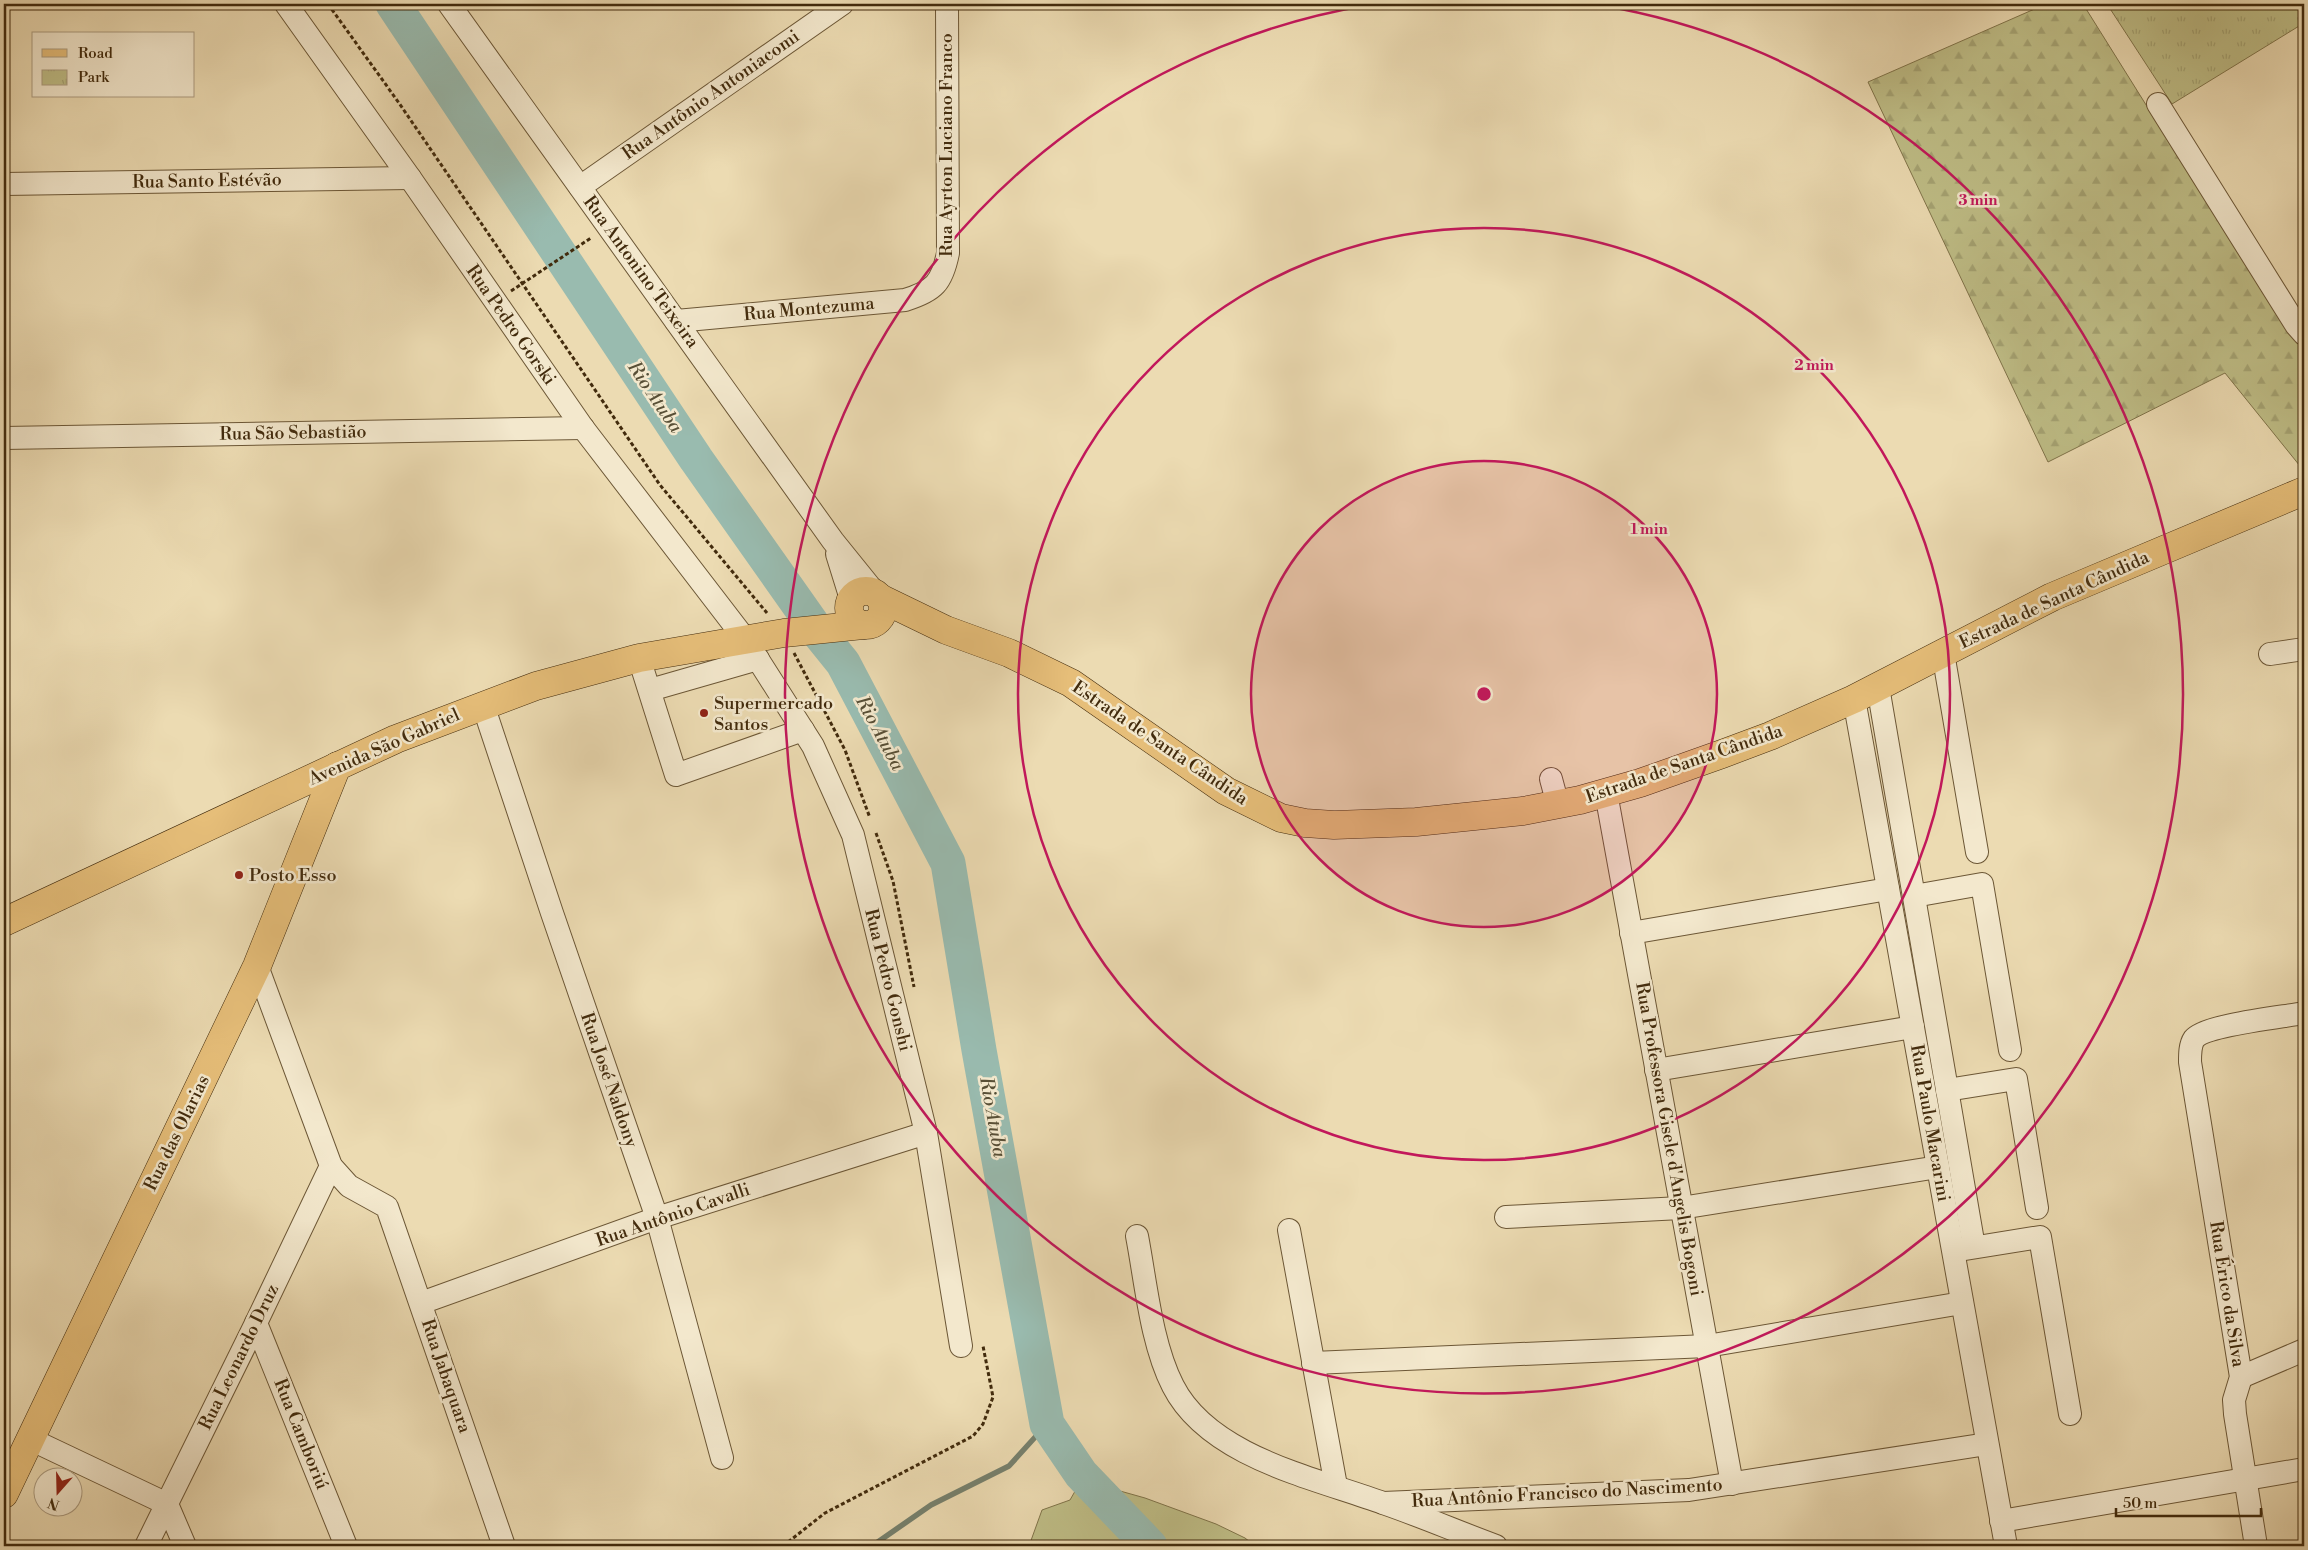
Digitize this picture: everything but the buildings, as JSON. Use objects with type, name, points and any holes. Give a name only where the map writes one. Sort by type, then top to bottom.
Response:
[{"type":"main road","name":"Estrada de Santa Cândida","points":[[865,607],[946,630],[1009,653],[1071,683],[1226,791],[1281,818],[1305,823],[1334,824],[1416,822],[1558,805],[1606,793],[1770,736],[1866,693],[2070,589],[2304,491]]},
{"type":"main road","name":"Avenida São Gabriel","points":[[4,922],[396,738],[483,705],[536,686],[639,658],[751,649],[784,633],[823,628],[865,607]]},
{"type":"main road","name":"Rua das Olarias","points":[[4,1494],[257,966],[337,766]]},
{"type":"street","name":"Rua Pedro Gorski","points":[[286,4],[410,178],[583,428],[751,649]]},
{"type":"street","name":"Rua Antônio Antoniacomi","points":[[580,187],[842,4]]},
{"type":"street","name":"Rua Ayrton Luciano Franco","points":[[938,284],[945,268],[948,253],[947,4]]},
{"type":"street","name":"Rua Antonino Teixeira","points":[[453,5],[580,187],[833,541],[865,607]]},
{"type":"street","points":[[2158,104],[2296,325],[2304,334]]},
{"type":"street","name":"Rua Santo Estévão","points":[[4,184],[410,178]]},
{"type":"street","name":"Rua Montezuma","points":[[676,321],[905,300],[924,294],[938,284]]},
{"type":"street","name":"Rua São Sebastião","points":[[4,438],[583,428]]},
{"type":"street","points":[[650,690],[751,649]]},
{"type":"street","name":"Rua Pedro Gonshi","points":[[751,649],[813,746],[853,835],[926,1133],[971,1343]]},
{"type":"street","points":[[2270,654],[2304,649]]},
{"type":"street","points":[[1942,653],[1976,852]]},
{"type":"street","points":[[639,658],[676,775],[803,730]]},
{"type":"street","points":[[1866,693],[1914,896],[1947,1090],[1964,1249],[2040,1237],[2070,1414]]},
{"type":"street","name":"Rua Paulo Macarini","points":[[1866,693],[1888,889],[1938,1167],[1964,1249],[1962,1303],[2006,1546]]},
{"type":"street","name":"Rua José Naldony","points":[[483,705],[657,1218],[722,1458]]},
{"type":"street","points":[[1551,779],[1558,805]]},
{"type":"street","name":"Rua Professora Gisele d'Angelis Bogoni","points":[[1606,793],[1732,1484]]},
{"type":"street","points":[[1914,896],[1982,884],[2010,1050]]},
{"type":"street","points":[[1631,933],[1888,889]]},
{"type":"street","points":[[257,966],[330,1166]]},
{"type":"street","name":"Rua Érico da Silva","points":[[2256,1546],[2234,1414],[2234,1400],[2241,1377],[2190,1062],[2193,1041],[2207,1030],[2304,1013]]},
{"type":"street","points":[[1656,1070],[1913,1027]]},
{"type":"street","points":[[1947,1090],[2016,1079],[2037,1208]]},
{"type":"street","name":"Rua Antônio Cavalli","points":[[421,1303],[657,1218],[926,1133]]},
{"type":"street","name":"Rua Jabaquara","points":[[330,1166],[350,1186],[386,1208],[421,1303],[504,1546]]},
{"type":"street","name":"Rua Leonardo Druz","points":[[146,1546],[256,1323],[330,1166]]},
{"type":"street","points":[[1506,1217],[1681,1208],[1938,1167]]},
{"type":"street","points":[[1289,1230],[1336,1486]]},
{"type":"street","points":[[1137,1236],[1158,1346],[1174,1387],[1187,1406],[1209,1429],[1232,1445],[1267,1462],[1383,1502],[1496,1546]]},
{"type":"street","points":[[1313,1363],[1706,1346],[1962,1303]]},
{"type":"street","name":"Rua Camboriú","points":[[256,1323],[346,1546]]},
{"type":"street","points":[[2241,1377],[2304,1350]]},
{"type":"street","points":[[30,1439],[167,1504],[185,1546]]},
{"type":"street","name":"Rua Antônio Francisco do Nascimento","points":[[1383,1502],[1689,1490],[1988,1444]]},
{"type":"street","points":[[2001,1520],[2304,1469]]},
{"type":"path","points":[[328,4],[399,103],[660,485],[784,633],[845,750],[890,871],[914,988]]},
{"type":"path","points":[[495,301],[585,242]]},
{"type":"path","points":[[783,1546],[825,1513],[973,1436],[983,1424],[993,1398],[971,1343]]},
{"type":"green space","points":[[2046,4],[2083,4],[2208,204],[2304,341],[2304,471],[2225,373],[2048,462],[1868,82]]},
{"type":"green space","points":[[2107,4],[2304,4],[2304,23],[2172,104]]},
{"type":"green space","points":[[1078,1486],[1113,1489],[1145,1498],[1216,1524],[1245,1538],[1255,1546],[1029,1546],[1042,1510],[1070,1500]]},
{"type":"waterway","name":"Rio Atuba","points":[[393,4],[696,459],[818,632],[843,663],[948,863],[979,1050],[1047,1424],[1081,1474],[1150,1546]]},
{"type":"waterway","points":[[872,1546],[931,1505],[1009,1466],[1047,1424]]},
{"type":"place","name":"Supermercado Santos","points":[[704,713]]},
{"type":"place","name":"Posto Esso","points":[[239,875]]}]
